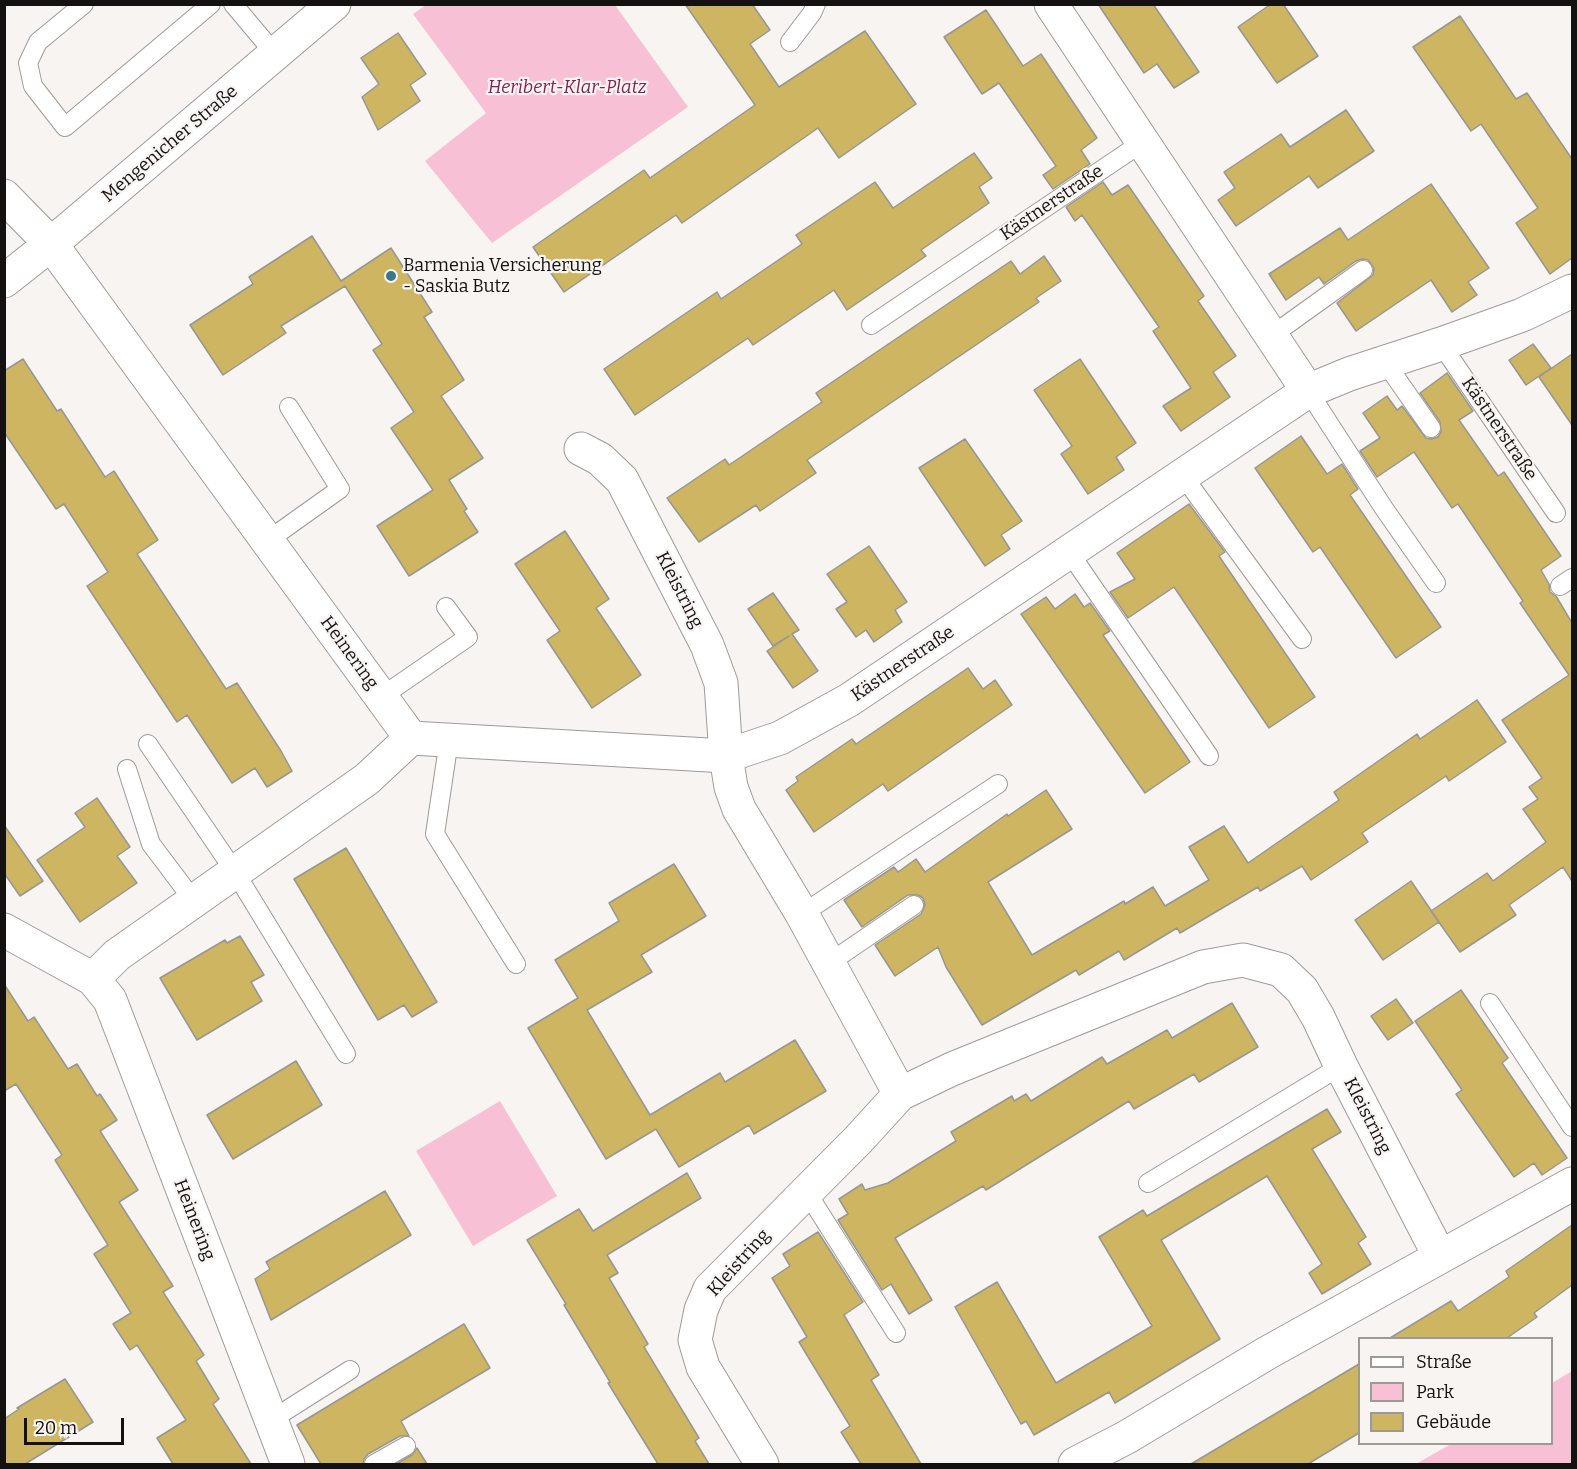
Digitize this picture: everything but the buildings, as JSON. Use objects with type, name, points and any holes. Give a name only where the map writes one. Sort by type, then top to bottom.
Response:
[{"type":"street","name":"Mengenicher Straße","points":[[4,281],[51,244],[334,4]]},
{"type":"street","points":[[1051,4],[1308,391]]},
{"type":"street","name":"Heinering","points":[[4,196],[51,244],[411,738]]},
{"type":"street","name":"Kästnerstraße","points":[[726,756],[780,738],[849,700],[1308,391],[1349,374],[1522,315],[1572,291]]},
{"type":"street","name":"Kleistring","points":[[581,449],[600,459],[622,480],[707,645],[721,683],[726,756],[731,787],[739,809],[830,963],[900,1094]]},
{"type":"street","points":[[93,979],[117,955],[367,779],[411,738],[726,756]]},
{"type":"street","name":"Heinering","points":[[4,930],[93,979],[110,1000],[288,1464]]},
{"type":"street","name":"Kleistring","points":[[762,1464],[703,1367],[695,1340],[701,1310],[710,1289],[858,1140],[900,1094],[952,1069],[1203,967],[1244,960],[1281,970],[1302,990],[1318,1017],[1440,1257]]},
{"type":"street","points":[[1075,1464],[1127,1437],[1267,1353],[1572,1184]]},
{"type":"lane","points":[[84,4],[38,42],[28,63],[33,86],[65,127],[211,4]]},
{"type":"lane","points":[[233,4],[275,54]]},
{"type":"lane","points":[[790,42],[816,4]]},
{"type":"lane","name":"Kästnerstraße","points":[[871,325],[1143,142]]},
{"type":"lane","points":[[1271,336],[1363,270]]},
{"type":"lane","name":"Kästnerstraße","points":[[1441,344],[1556,513]]},
{"type":"lane","points":[[1385,362],[1431,428]]},
{"type":"lane","points":[[1308,391],[1383,507],[1436,583]]},
{"type":"lane","points":[[267,541],[340,489],[289,408]]},
{"type":"lane","points":[[1184,476],[1302,639]]},
{"type":"lane","points":[[1069,552],[1209,756]]},
{"type":"lane","points":[[381,697],[468,637],[446,606]]},
{"type":"lane","points":[[449,740],[435,834],[516,964]]},
{"type":"lane","points":[[148,744],[235,872],[346,1054]]},
{"type":"lane","points":[[127,769],[151,844],[194,901]]},
{"type":"lane","points":[[802,914],[998,784]]},
{"type":"lane","points":[[830,963],[914,905]]},
{"type":"lane","points":[[1490,1003],[1572,1127]]},
{"type":"lane","points":[[1148,1183],[1341,1066]]},
{"type":"lane","points":[[806,1191],[896,1333]]},
{"type":"lane","points":[[271,1420],[350,1370]]},
{"type":"lane","points":[[375,1464],[406,1446]]},
{"type":"green space","name":"Heribert-Klar-Platz","points":[[427,4],[615,5],[688,107],[492,243],[425,161],[486,113],[413,14]]},
{"type":"green space","points":[[500,1101],[557,1196],[473,1246],[416,1151]]},
{"type":"green space","points":[[1572,1371],[1572,1464],[1416,1464],[1449,1445],[1553,1445],[1553,1382]]},
{"type":"place","name":"Barmenia Versicherung - Saskia Butz","points":[[391,276]]}]
